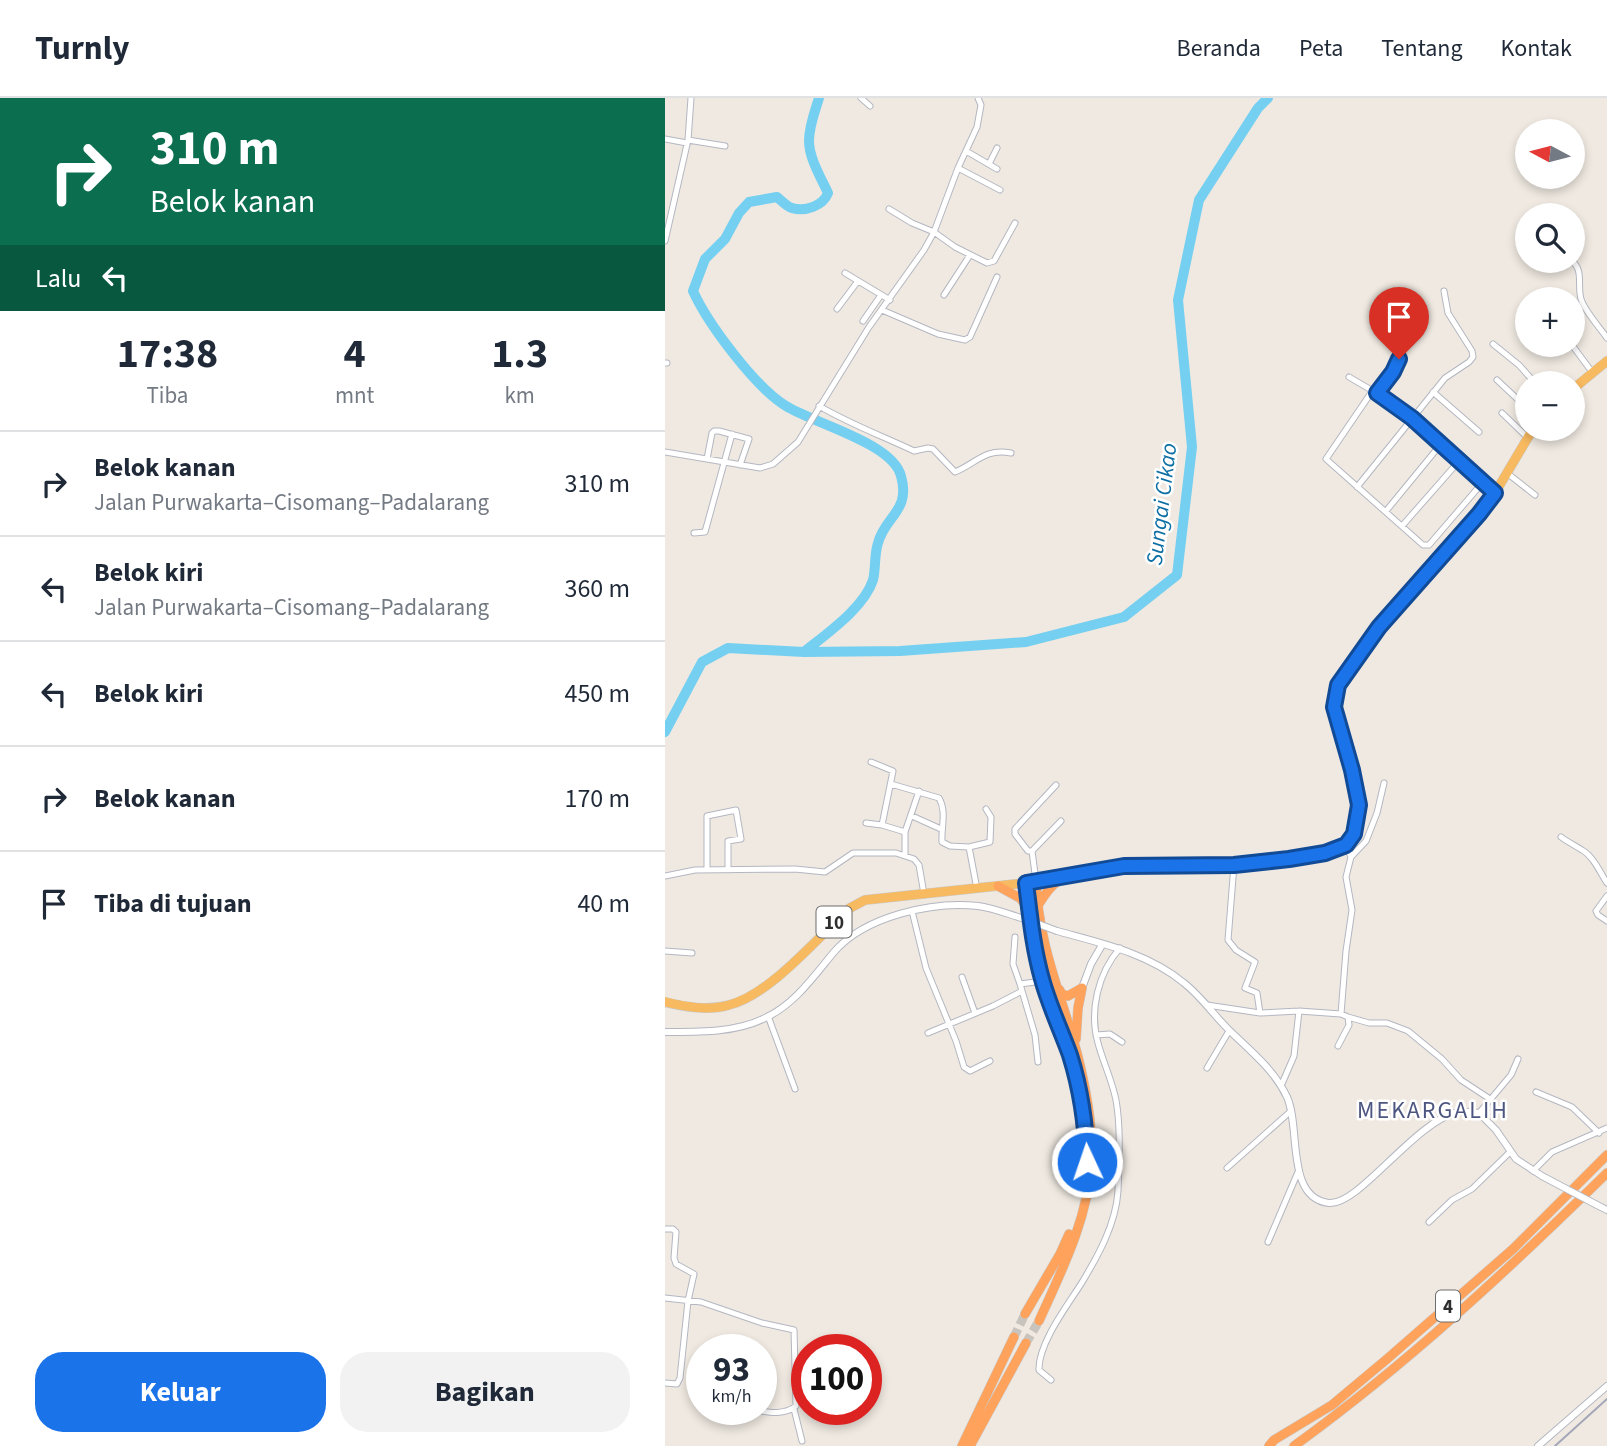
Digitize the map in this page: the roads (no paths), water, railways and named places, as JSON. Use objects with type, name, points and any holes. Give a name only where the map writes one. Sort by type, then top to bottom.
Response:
[{"type":"highway","points":[[1585,378],[1607,361]]},
{"type":"highway","points":[[1346,845],[1354,834],[1360,812],[1351,766],[1334,707],[1338,685],[1379,627],[1479,514],[1495,493],[1525,441]]},
{"type":"highway","name":"10","points":[[665,1002],[708,1008],[745,1000],[772,982],[857,903],[886,897],[1031,882],[1136,865],[1234,865],[1325,853],[1346,845]]},
{"type":"highway","points":[[1030,912],[1044,894],[1066,876]]},
{"type":"highway","points":[[1025,1314],[1060,1254],[1073,1225],[1087,1162],[1084,1120],[1076,1081],[1033,942],[1031,882]]},
{"type":"highway","points":[[998,886],[1020,898],[1030,912],[1042,942],[1077,1053],[1090,1117],[1090,1178],[1084,1205],[1067,1257],[1039,1321]]},
{"type":"highway","points":[[1055,982],[1065,996],[1073,995],[1082,988]]},
{"type":"highway","points":[[1077,1053],[1076,1028],[1082,988]]},
{"type":"highway","name":"4","points":[[1271,1443],[1332,1405],[1387,1359],[1514,1250],[1607,1155]]},
{"type":"highway","name":"4","points":[[1294,1446],[1339,1414],[1521,1258],[1607,1173]]},
{"type":"highway","points":[[960,1446],[1014,1337]]},
{"type":"highway","points":[[970,1446],[1026,1343]]},
{"type":"highway","points":[[978,1446],[994,1404]]},
{"type":"highway","points":[[1263,1446],[1271,1443]]},
{"type":"street","points":[[665,241],[688,141],[691,98]]},
{"type":"street","points":[[861,98],[870,106]]},
{"type":"street","points":[[665,452],[760,468],[773,464],[790,451],[935,232],[958,168],[979,121],[981,105],[978,98]]},
{"type":"street","points":[[665,139],[725,146]]},
{"type":"street","points":[[989,164],[997,148]]},
{"type":"street","points":[[966,151],[997,169]]},
{"type":"street","points":[[958,168],[1000,190]]},
{"type":"street","points":[[889,209],[987,263],[994,261],[1015,223]]},
{"type":"street","points":[[944,295],[970,255]]},
{"type":"street","points":[[845,273],[890,300]]},
{"type":"street","points":[[1579,273],[1581,301],[1607,338]]},
{"type":"street","points":[[882,310],[938,334],[965,340],[969,337],[997,277]]},
{"type":"street","points":[[837,309],[858,281]]},
{"type":"street","points":[[1357,488],[1445,378],[1473,357],[1472,351],[1447,313],[1444,291]]},
{"type":"street","points":[[863,321],[881,295]]},
{"type":"street","points":[[1401,334],[1398,362],[1326,458],[1423,545],[1428,545],[1484,481]]},
{"type":"street","points":[[1493,344],[1524,371]]},
{"type":"street","points":[[1581,357],[1592,372]]},
{"type":"street","points":[[1349,377],[1412,418],[1495,493]]},
{"type":"street","points":[[1497,380],[1515,397]]},
{"type":"street","points":[[1433,392],[1479,432]]},
{"type":"street","points":[[818,410],[893,440],[910,450],[933,449],[954,472],[989,453],[1011,453]]},
{"type":"street","points":[[1502,413],[1515,422]]},
{"type":"street","points":[[707,459],[714,431],[732,434],[749,439],[740,466]]},
{"type":"street","points":[[694,533],[705,532],[732,434]]},
{"type":"street","points":[[1385,511],[1441,444]]},
{"type":"street","points":[[1402,526],[1460,460]]},
{"type":"street","points":[[1507,473],[1535,495]]},
{"type":"street","points":[[871,762],[893,771],[882,825]]},
{"type":"street","points":[[1341,1014],[1352,910],[1346,877],[1351,857],[1366,841],[1377,813],[1384,783]]},
{"type":"street","points":[[891,784],[934,795],[943,803],[941,829],[942,842],[945,845],[969,847],[991,842],[991,817],[986,809]]},
{"type":"street","points":[[1032,851],[1028,851],[1015,834],[1015,829],[1056,785]]},
{"type":"street","points":[[905,855],[905,832],[919,791]]},
{"type":"street","points":[[707,870],[707,816],[736,810],[741,839],[728,841],[728,870]]},
{"type":"street","points":[[912,816],[941,829]]},
{"type":"street","points":[[1031,882],[1032,851],[1061,821]]},
{"type":"street","points":[[866,823],[905,832]]},
{"type":"street","points":[[1561,837],[1593,859],[1607,883]]},
{"type":"street","points":[[1346,845],[1351,857]]},
{"type":"street","points":[[969,847],[977,889]]},
{"type":"street","points":[[665,876],[707,870],[795,869],[825,872],[853,853],[905,855],[919,865],[924,894]]},
{"type":"street","points":[[1234,865],[1228,940],[1236,950],[1255,962],[1245,988],[1257,993],[1260,1013]]},
{"type":"street","points":[[1607,896],[1596,911],[1607,921]]},
{"type":"street","points":[[665,1032],[727,1029],[752,1024],[768,1017],[806,986],[836,950],[855,934],[880,920],[912,911],[978,906],[1030,912],[1056,931],[1120,948],[1162,966],[1207,1005],[1229,1031],[1259,1058],[1281,1086],[1291,1111],[1298,1172],[1310,1194],[1326,1203],[1334,1203],[1356,1191],[1427,1126],[1457,1112],[1479,1113],[1496,1130],[1520,1163],[1607,1210]]},
{"type":"street","points":[[912,911],[926,968],[965,1069],[969,1070],[990,1061]]},
{"type":"street","points":[[1015,937],[1013,964],[1035,1035],[1038,1062]]},
{"type":"street","points":[[1082,988],[1102,945]]},
{"type":"street","points":[[1051,1380],[1039,1370],[1039,1362],[1050,1336],[1098,1253],[1117,1208],[1118,1113],[1096,1034],[1096,1011],[1099,983],[1110,960],[1120,948]]},
{"type":"street","points":[[665,951],[692,953]]},
{"type":"street","points":[[962,977],[975,1013]]},
{"type":"street","points":[[1020,984],[1043,981]]},
{"type":"street","points":[[928,1033],[1022,991]]},
{"type":"street","points":[[1207,1005],[1260,1013],[1299,1011],[1341,1014],[1366,1023],[1387,1023],[1408,1031],[1442,1059],[1461,1080],[1490,1099]]},
{"type":"street","points":[[1281,1086],[1294,1056],[1299,1011]]},
{"type":"street","points":[[768,1017],[795,1089]]},
{"type":"street","points":[[1338,1046],[1349,1025],[1348,1017]]},
{"type":"street","points":[[1207,1068],[1229,1031]]},
{"type":"street","points":[[1096,1034],[1110,1034],[1122,1042]]},
{"type":"street","points":[[1479,1113],[1511,1075],[1518,1059]]},
{"type":"street","points":[[1536,1093],[1572,1107],[1599,1133]]},
{"type":"street","points":[[1227,1168],[1291,1111]]},
{"type":"street","points":[[1533,1171],[1552,1152],[1607,1128]]},
{"type":"street","points":[[1429,1222],[1452,1200],[1472,1189],[1510,1152]]},
{"type":"street","points":[[1268,1242],[1298,1172]]},
{"type":"street","points":[[665,1229],[676,1232],[676,1264],[694,1274],[688,1301],[680,1378],[677,1384],[665,1383]]},
{"type":"street","points":[[665,1298],[720,1307],[762,1323],[794,1330],[794,1334]]},
{"type":"street","points":[[1538,1446],[1607,1387]]},
{"type":"street","points":[[798,1425],[802,1441]]},
{"type":"waterway","points":[[804,652],[862,601],[873,580],[881,534],[903,497],[901,476],[895,464],[868,444],[798,413],[774,397],[733,354],[693,291],[705,259],[725,239],[739,213],[749,202],[777,197],[790,207],[802,209],[818,205],[826,198],[828,193],[813,161],[809,141],[819,98]]},
{"type":"waterway","name":"Sungai Cikao","points":[[665,732],[702,662],[728,648],[804,652],[900,651],[1026,642],[1124,617],[1177,575],[1192,447],[1178,300],[1199,200],[1258,108],[1268,98]]},
{"type":"tunnel","points":[[1014,1337],[1025,1314]]},
{"type":"tunnel","points":[[1026,1343],[1039,1321]]},
{"type":"railway","points":[[1555,1446],[1607,1399]]},
{"type":"district","name":"MEKARGALIH","points":[[1433,1110]]}]
